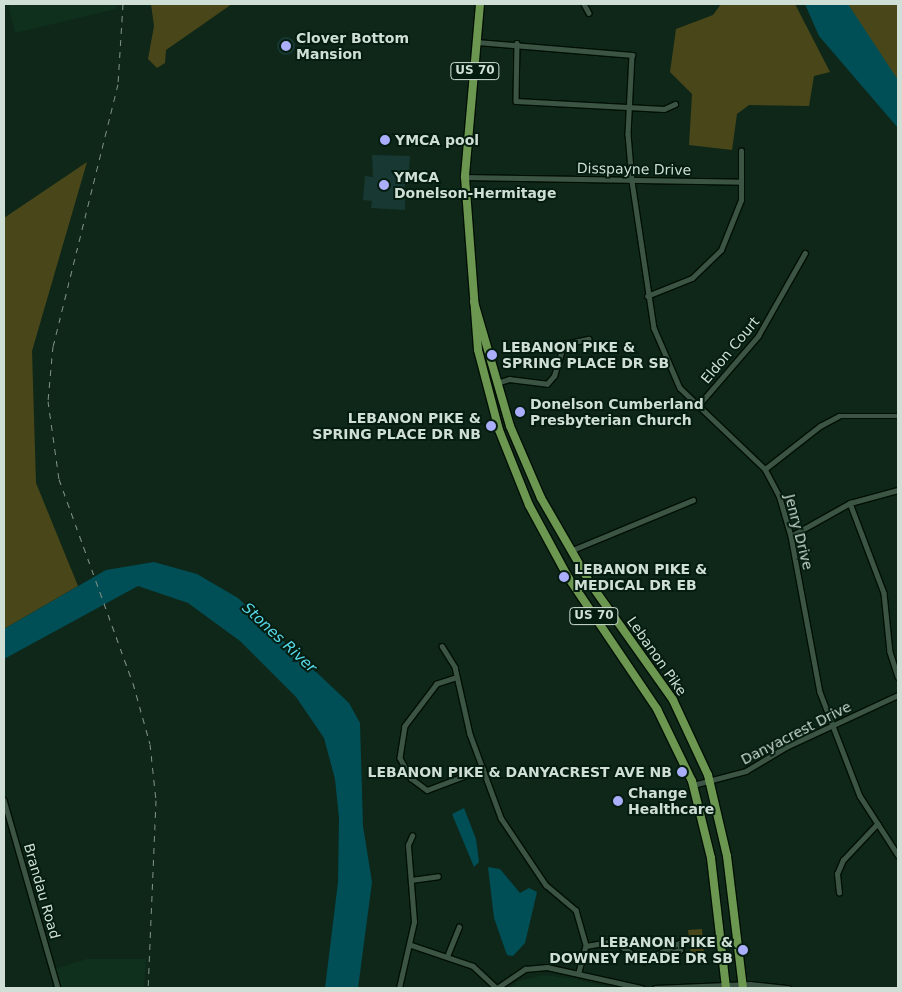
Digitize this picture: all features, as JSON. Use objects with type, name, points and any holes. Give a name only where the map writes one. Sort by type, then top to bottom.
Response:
[{"type":"main road","name":"Lebanon Pike","points":[[480,4],[465,177],[478,350],[505,446],[552,550],[657,709],[697,785],[711,858],[726,987]]},
{"type":"main road","name":"Lebanon Pike","points":[[474,302],[496,383],[517,442],[568,547],[673,700],[710,782],[727,856],[743,986]]},
{"type":"main road","points":[[505,446],[517,442]]},
{"type":"main road","points":[[552,550],[568,547]]},
{"type":"street","points":[[584,4],[589,13]]},
{"type":"street","points":[[477,42],[517,43],[516,101],[664,109],[675,104]]},
{"type":"street","name":"Jenry Drive","points":[[517,43],[627,52],[633,62],[630,107],[632,181],[647,296],[664,358],[697,407],[765,469],[791,536],[820,692],[831,725],[860,796],[898,856]]},
{"type":"street","points":[[647,296],[692,278],[716,256],[734,226],[742,182],[741,151]]},
{"type":"street","name":"Disspayne Drive","points":[[465,177],[742,182]]},
{"type":"street","name":"Eldon Court","points":[[697,407],[758,336],[805,253]]},
{"type":"street","points":[[496,383],[509,379],[547,384],[555,374],[564,344],[588,339]]},
{"type":"street","points":[[765,469],[820,426],[839,416],[898,416]]},
{"type":"street","points":[[791,536],[850,503],[898,490]]},
{"type":"street","points":[[568,547],[693,500]]},
{"type":"street","points":[[850,503],[884,593],[890,652],[898,677]]},
{"type":"street","points":[[442,646],[453,662],[455,678],[483,769],[501,818],[546,885],[572,904],[586,946],[579,973]]},
{"type":"street","points":[[455,678],[437,684],[405,726],[400,758],[411,778],[427,790],[483,769]]},
{"type":"street","name":"Danyacrest Drive","points":[[697,785],[746,772],[831,725],[898,695]]},
{"type":"street","name":"Brandau Road","points":[[4,800],[58,988]]},
{"type":"street","points":[[839,893],[837,874],[843,860],[877,824]]},
{"type":"street","points":[[399,988],[411,945],[414,922],[408,845],[412,836]]},
{"type":"street","points":[[411,880],[438,876]]},
{"type":"street","points":[[448,954],[459,927]]},
{"type":"street","points":[[586,946],[613,941],[642,961],[658,954],[675,942],[680,943],[680,950],[658,954]]},
{"type":"street","points":[[411,945],[448,954],[473,966],[497,988],[525,969],[563,967],[579,973],[642,988]]},
{"type":"street","points":[[655,988],[743,986],[789,988]]},
{"type":"shaded area","points":[[8,4],[117,4],[116,9],[15,33]]},
{"type":"shaded area","points":[[151,4],[232,4],[166,50],[165,63],[157,68],[148,59],[154,26]]},
{"type":"shaded area","points":[[721,4],[795,4],[830,72],[814,76],[809,106],[749,105],[737,114],[732,150],[689,145],[692,94],[670,72],[676,29],[713,15]]},
{"type":"shaded area","points":[[819,4],[898,4],[898,111]]},
{"type":"shaded area","points":[[87,162],[32,351],[36,483],[78,586],[4,629],[4,218]]},
{"type":"shaded area","points":[[702,929],[704,954],[691,955],[688,930]]},
{"type":"shaded area","points":[[87,959],[146,959],[144,988],[61,988],[55,969]]},
{"type":"shaded area","points":[[544,975],[575,979],[613,988],[509,988],[518,981]]},
{"type":"water","points":[[805,4],[848,4],[898,80],[898,128],[819,36]]},
{"type":"water","name":"Stones River","points":[[154,562],[197,574],[238,598],[349,703],[360,723],[363,826],[372,882],[358,988],[325,988],[338,882],[339,818],[335,779],[324,738],[296,697],[240,641],[188,603],[138,586],[4,659],[4,629],[106,570]]},
{"type":"water","points":[[464,808],[476,839],[479,862],[474,867],[452,814]]},
{"type":"water","points":[[488,867],[500,869],[520,893],[529,888],[537,892],[525,943],[513,956],[507,955],[494,918]]},
{"type":"building","name":"Clover Bottom Mansion","points":[[286,37],[293,39],[295,46],[293,53],[286,55],[279,53],[277,46],[279,39]]},
{"type":"building","name":"YMCA Donelson-Hermitage","points":[[372,155],[410,156],[409,170],[405,170],[405,210],[371,208],[372,201],[363,200],[365,176],[373,177]]},
{"type":"railway","points":[[123,4],[118,84],[53,346],[48,401],[59,479],[133,683],[150,744],[156,800],[148,988]]},
{"type":"place","name":"Clover Bottom Mansion","points":[[286,46]]},
{"type":"place","name":"YMCA pool","points":[[385,140]]},
{"type":"place","name":"YMCA Donelson-Hermitage","points":[[384,185]]},
{"type":"place","name":"LEBANON PIKE & SPRING PLACE DR SB","points":[[492,355]]},
{"type":"place","name":"Donelson Cumberland Presbyterian Church","points":[[520,412]]},
{"type":"place","name":"LEBANON PIKE & SPRING PLACE DR NB","points":[[491,426]]},
{"type":"place","name":"LEBANON PIKE & MEDICAL DR EB","points":[[564,577]]},
{"type":"place","name":"LEBANON PIKE & DANYACREST AVE NB","points":[[682,772]]},
{"type":"place","name":"Change Healthcare","points":[[618,801]]},
{"type":"place","name":"LEBANON PIKE & DOWNEY MEADE DR SB","points":[[743,950]]}]
